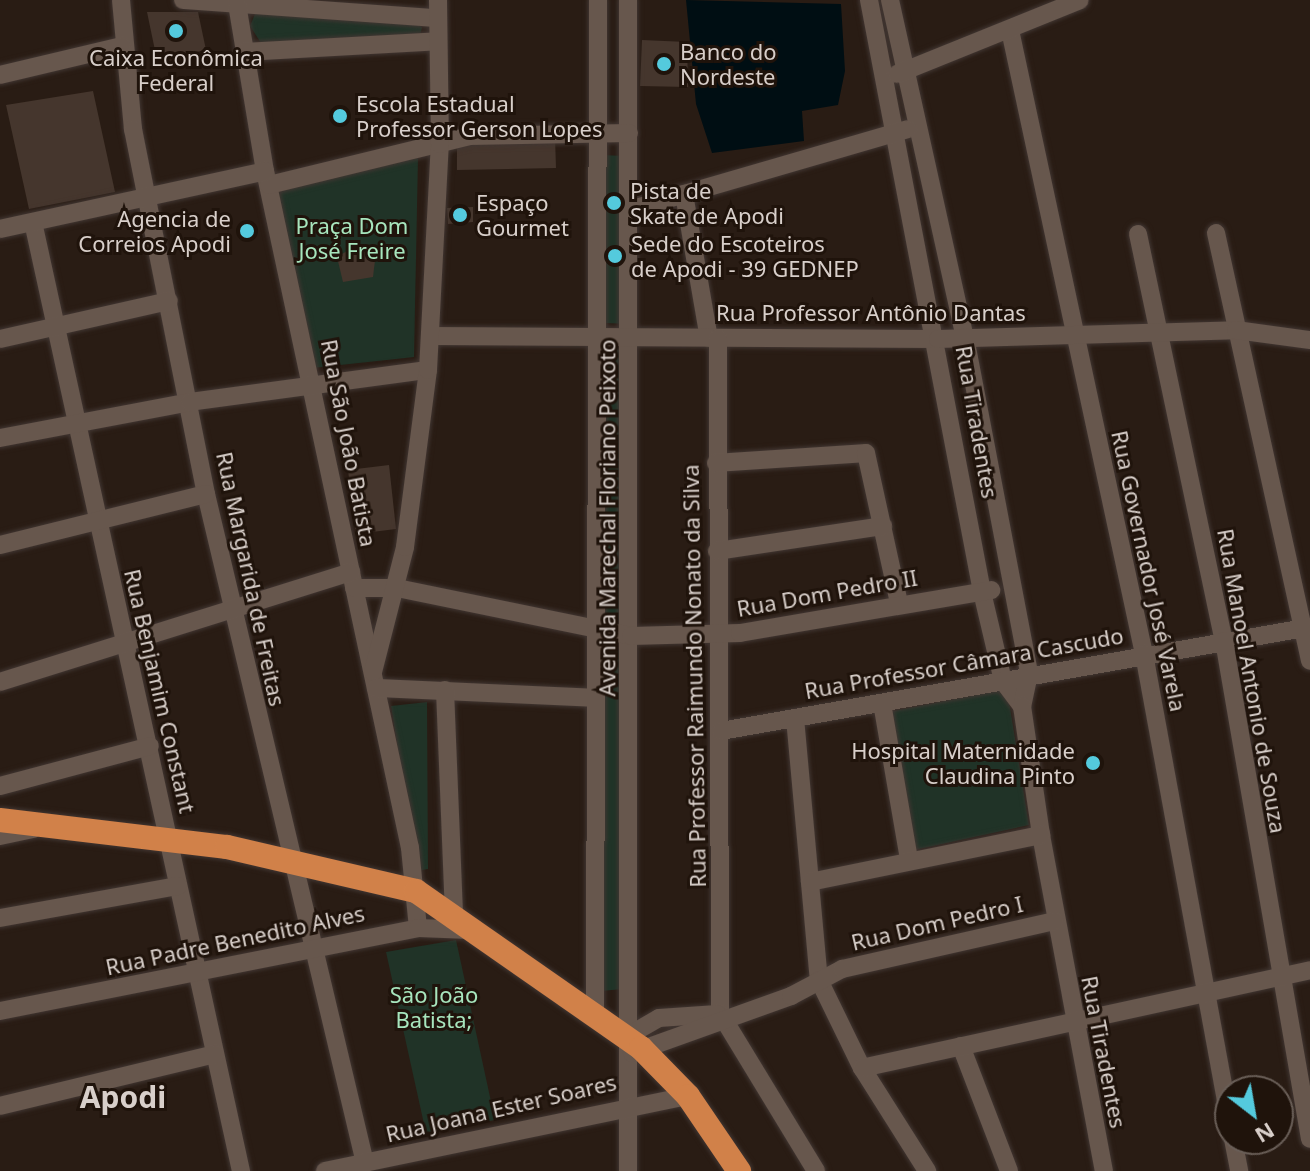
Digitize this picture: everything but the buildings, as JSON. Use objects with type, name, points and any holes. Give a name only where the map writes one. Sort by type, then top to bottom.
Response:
[{"type":"highway","points":[[0,820],[168,837],[290,859],[416,891],[454,911],[595,1015],[688,1096],[739,1171]]},
{"type":"street","name":"Rua Margarida de Freitas","points":[[121,0],[122,46],[206,494],[290,859],[314,946],[365,1163]]},
{"type":"street","points":[[183,0],[437,9],[440,144],[428,370],[397,588],[375,680],[445,690],[595,698]]},
{"type":"street","name":"Avenida Marechal Floriano Peixoto","points":[[595,1015],[598,0]]},
{"type":"street","name":"Avenida Marechal Floriano Peixoto","points":[[628,0],[633,209],[628,1171]]},
{"type":"street","name":"Rua Tiradentes","points":[[869,0],[899,132],[982,592],[1003,681],[1022,706]]},
{"type":"street","name":"Rua Tiradentes","points":[[890,0],[965,337],[989,481],[1029,674],[1022,706],[1041,835],[1071,1021],[1104,1171]]},
{"type":"street","points":[[888,78],[1080,0]]},
{"type":"street","name":"Rua São João Batista","points":[[237,4],[267,178],[314,383],[352,580],[375,680],[416,891],[418,928]]},
{"type":"street","name":"Rua Governador José Varela","points":[[1010,30],[1073,336],[1144,654],[1220,1075]]},
{"type":"street","points":[[244,52],[438,41]]},
{"type":"street","points":[[0,75],[122,46]]},
{"type":"street","points":[[633,209],[918,127]]},
{"type":"street","points":[[0,229],[147,191],[267,178],[470,136],[629,133]]},
{"type":"street","name":"Rua Professor Raimundo Nonato da Silva","points":[[684,194],[713,338],[721,636],[721,1017]]},
{"type":"street","name":"Rua Benjamim Constant","points":[[33,222],[241,1171]]},
{"type":"street","points":[[1216,233],[1307,628],[1310,661]]},
{"type":"street","name":"Rua Manoel Antonio de Souza","points":[[1138,234],[1224,641],[1279,977],[1310,1139]]},
{"type":"street","points":[[0,339],[169,301]]},
{"type":"street","name":"Rua Professor Antônio Dantas","points":[[431,336],[938,339],[1236,330],[1310,340]]},
{"type":"street","points":[[0,438],[190,402],[428,370]]},
{"type":"street","points":[[716,463],[868,455],[899,603]]},
{"type":"street","points":[[964,488],[989,481]]},
{"type":"street","points":[[0,538],[206,494]]},
{"type":"street","points":[[717,551],[883,526]]},
{"type":"street","points":[[0,545],[42,530]]},
{"type":"street","name":"Rua Dom Pedro II","points":[[0,682],[352,580],[631,636],[721,636],[1009,586]]},
{"type":"street","name":"Rua Professor Câmara Cascudo","points":[[721,731],[1029,674],[1307,628]]},
{"type":"street","points":[[445,690],[454,911]]},
{"type":"street","points":[[882,703],[909,859]]},
{"type":"street","points":[[795,718],[819,980],[862,1068],[927,1171]]},
{"type":"street","points":[[0,786],[150,746]]},
{"type":"street","points":[[0,836],[49,825]]},
{"type":"street","points":[[810,882],[909,859],[1041,835]]},
{"type":"street","points":[[0,918],[178,886]]},
{"type":"street","name":"Rua Dom Pedro I","points":[[631,1047],[659,1018],[721,1017],[868,961],[1055,921]]},
{"type":"street","name":"Rua Padre Benedito Alves","points":[[0,1011],[199,976],[314,946],[418,928],[481,932]]},
{"type":"street","points":[[862,1068],[1310,970]]},
{"type":"street","points":[[721,1017],[816,1171]]},
{"type":"street","points":[[961,1046],[1009,1171]]},
{"type":"street","points":[[0,1106],[215,1054]]},
{"type":"street","name":"Rua Joana Ester Soares","points":[[325,1171],[628,1104],[688,1096]]},
{"type":"green space","points":[[273,11],[419,21],[422,28],[420,35],[263,46],[250,26],[255,14]]},
{"type":"green space","points":[[601,155],[625,156],[628,324],[605,323]]},
{"type":"green space","name":"Praça Dom José Freire","points":[[418,158],[414,357],[313,368],[276,188]]},
{"type":"green space","points":[[604,349],[624,350],[624,628],[605,626]]},
{"type":"green space","points":[[600,646],[626,651],[622,989],[602,991]]},
{"type":"green space","points":[[1007,689],[1029,825],[910,851],[883,713]]},
{"type":"green space","points":[[427,702],[428,869],[417,871],[391,706]]},
{"type":"green space","name":"São João Batista;","points":[[456,940],[495,1120],[426,1133],[386,952]]},
{"type":"shaded area","points":[[686,0],[841,4],[845,71],[838,105],[802,111],[804,141],[712,153],[696,104]]},
{"type":"place","name":"Caixa Econômica Federal","points":[[176,31]]},
{"type":"place","name":"Banco do Nordeste","points":[[664,64]]},
{"type":"place","name":"Escola Estadual Professor Gerson Lopes","points":[[340,116]]},
{"type":"place","name":"Pista de Skate de Apodi","points":[[614,203]]},
{"type":"place","name":"Espaço Gourmet","points":[[460,215]]},
{"type":"place","name":"Agencia de Correios Apodi","points":[[247,231]]},
{"type":"place","name":"Sede do Escoteiros de Apodi - 39 GEDNEP","points":[[615,256]]},
{"type":"place","name":"Hospital Maternidade Claudina Pinto","points":[[1093,763]]},
{"type":"district","name":"Apodi","points":[[123,1097]]}]
